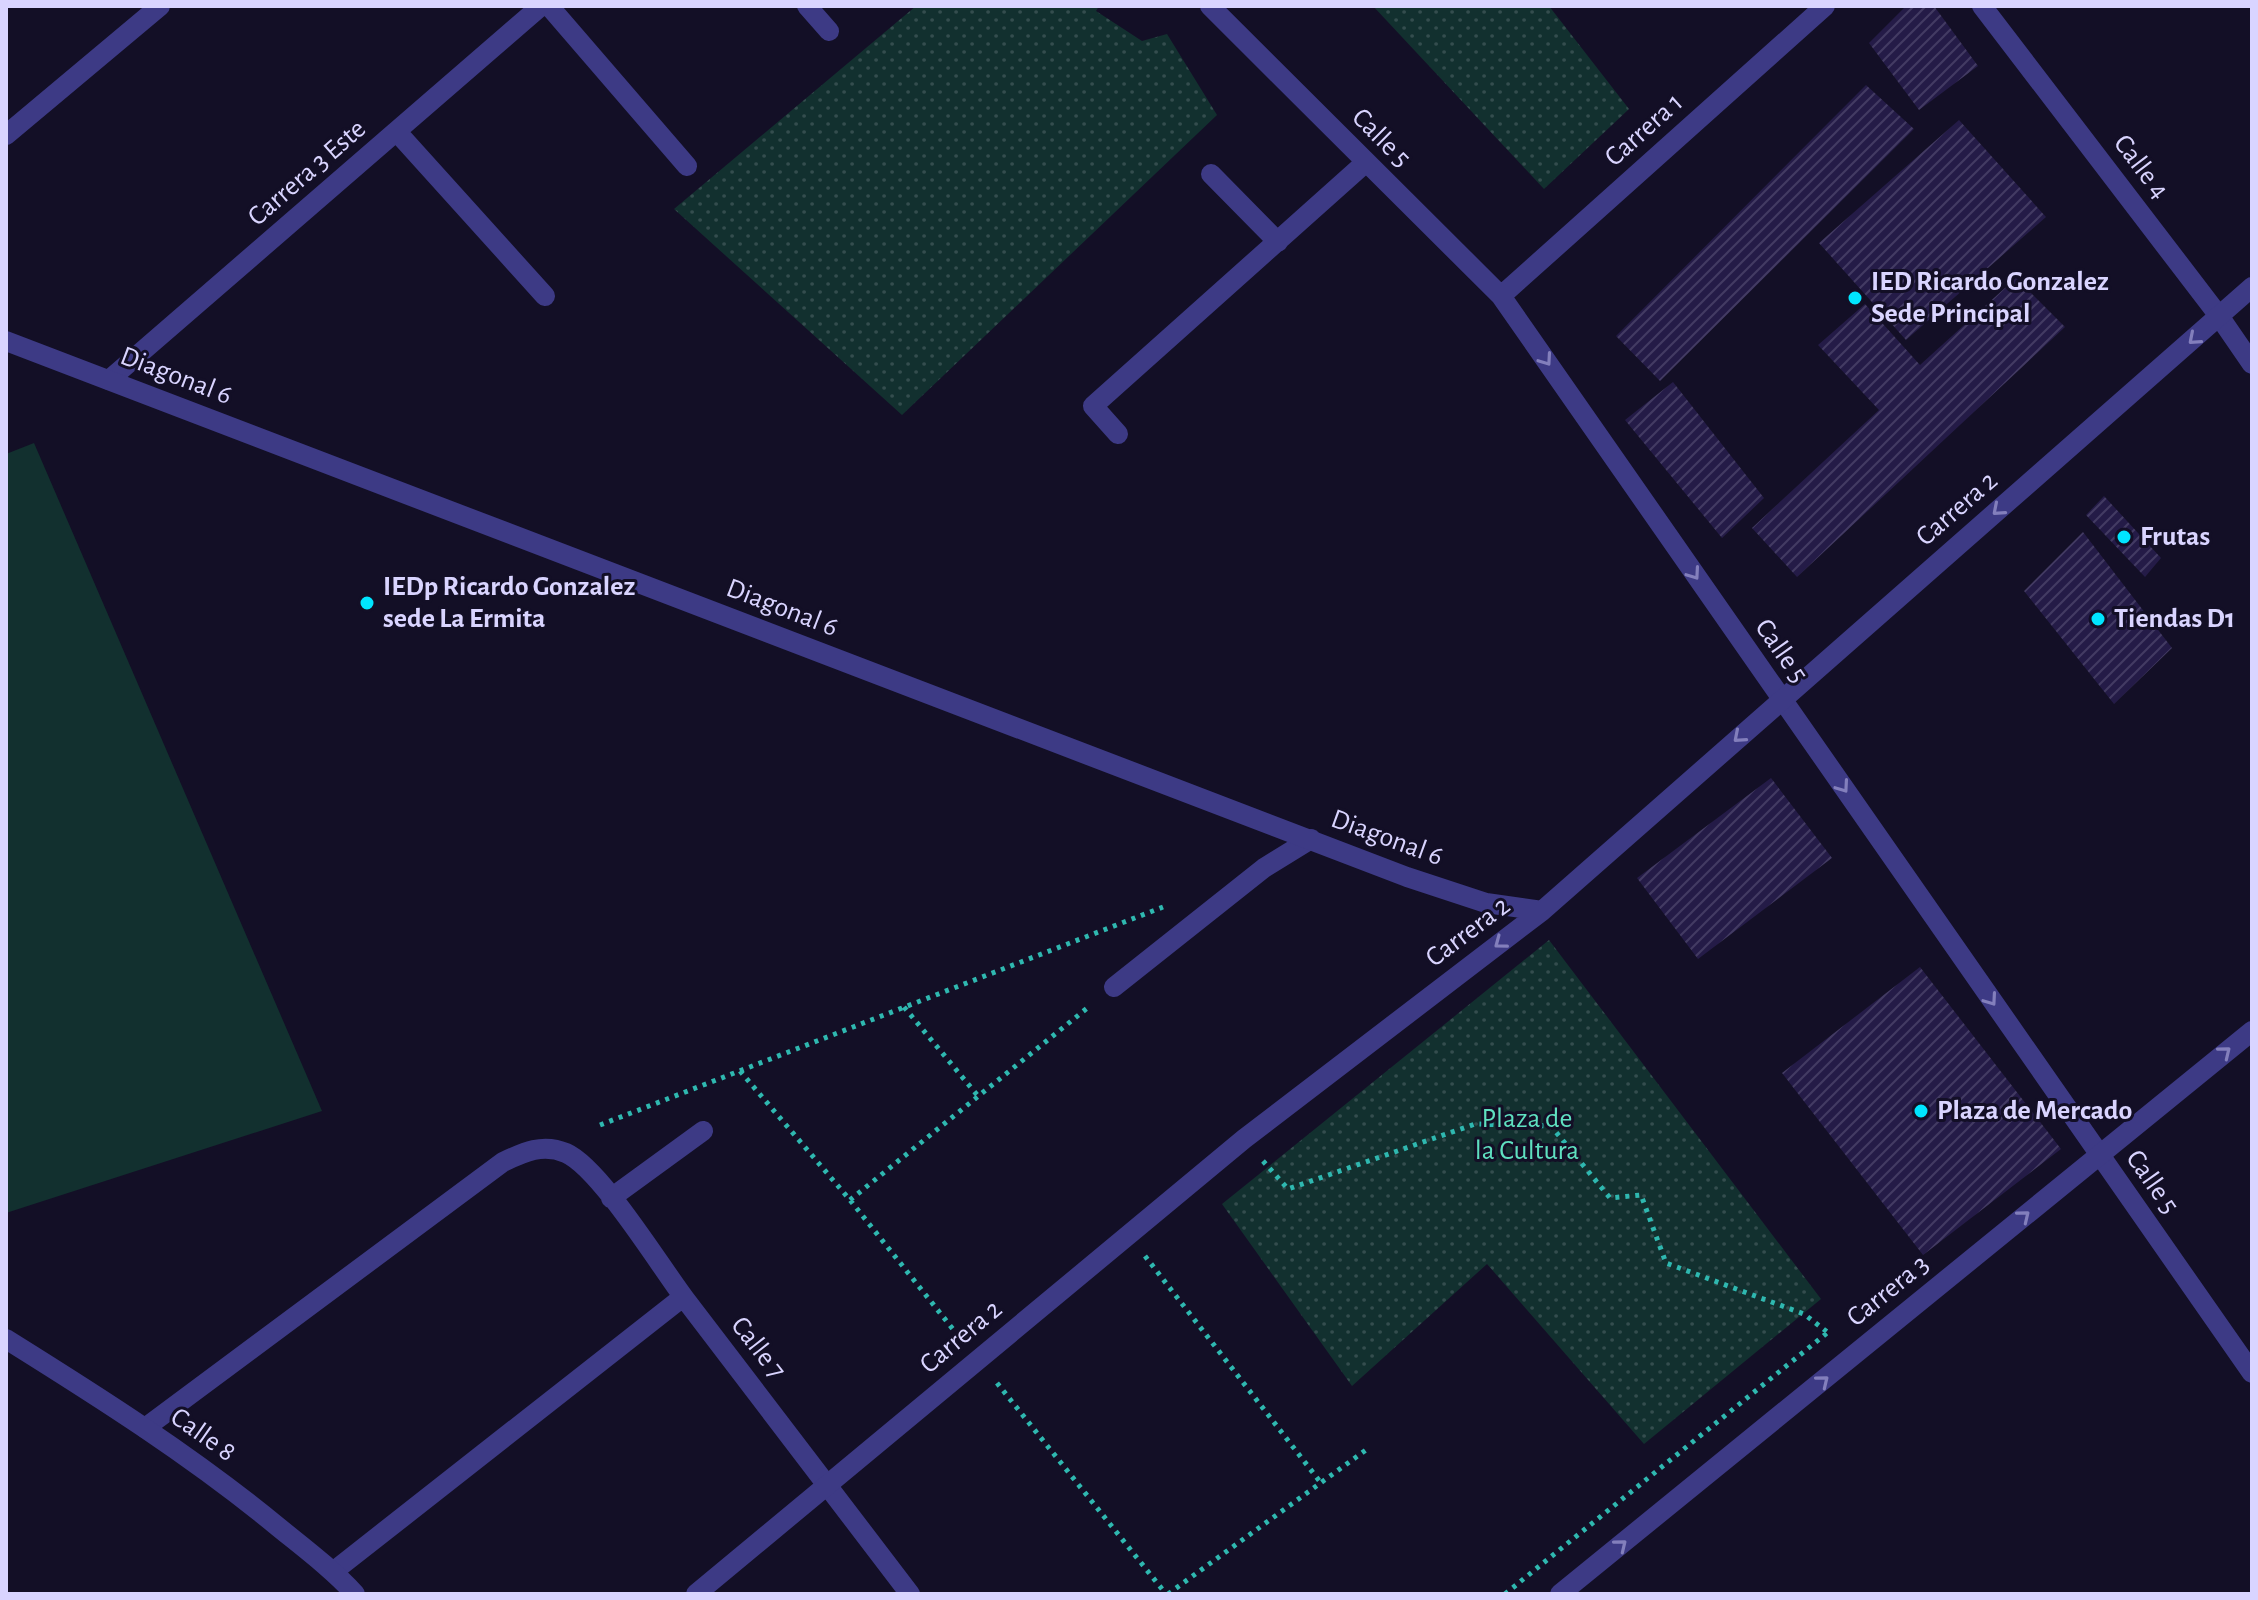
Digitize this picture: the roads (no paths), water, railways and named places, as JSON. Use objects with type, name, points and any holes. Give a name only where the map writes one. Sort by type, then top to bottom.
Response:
[{"type":"street","points":[[6,135],[160,6]]},
{"type":"street","name":"Carrera 3 Este","points":[[109,380],[541,6]]},
{"type":"street","points":[[549,6],[687,166]]},
{"type":"street","points":[[807,6],[829,31]]},
{"type":"street","name":"Calle 5","points":[[1210,6],[1501,296],[2252,1373]]},
{"type":"street","name":"Carrera 1","points":[[1501,296],[1825,6]]},
{"type":"street","name":"Calle 4","points":[[1982,6],[2219,316],[2252,364]]},
{"type":"street","points":[[397,132],[545,296]]},
{"type":"street","points":[[1118,434],[1093,406],[1365,163]]},
{"type":"street","points":[[1211,174],[1278,242]]},
{"type":"street","name":"Carrera 2","points":[[696,1594],[1244,1139],[1542,911],[2252,287]]},
{"type":"street","name":"Diagonal 6","points":[[6,341],[1407,877],[1486,903],[1542,911]]},
{"type":"street","points":[[1114,987],[1264,868],[1311,839]]},
{"type":"street","name":"Carrera 3","points":[[1560,1594],[2252,1031]]},
{"type":"street","points":[[611,1198],[703,1131]]},
{"type":"street","name":"Calle 7","points":[[145,1428],[503,1162],[532,1148],[552,1149],[568,1153],[585,1167],[611,1198],[910,1594]]},
{"type":"street","points":[[334,1571],[683,1297]]},
{"type":"street","name":"Calle 8","points":[[6,1339],[145,1428],[244,1498],[334,1571],[355,1594]]},
{"type":"place","name":"IED Ricardo Gonzalez Sede Principal","points":[[1855,298]]},
{"type":"place","name":"Frutas","points":[[2124,537]]},
{"type":"place","name":"IEDp Ricardo Gonzalez sede La Ermita","points":[[367,603]]},
{"type":"place","name":"Tiendas D1","points":[[2098,619]]},
{"type":"place","name":"Plaza de Mercado","points":[[1921,1111]]},
{"type":"park label","name":"Plaza de la Cultura","points":[[1527,1135]]}]
